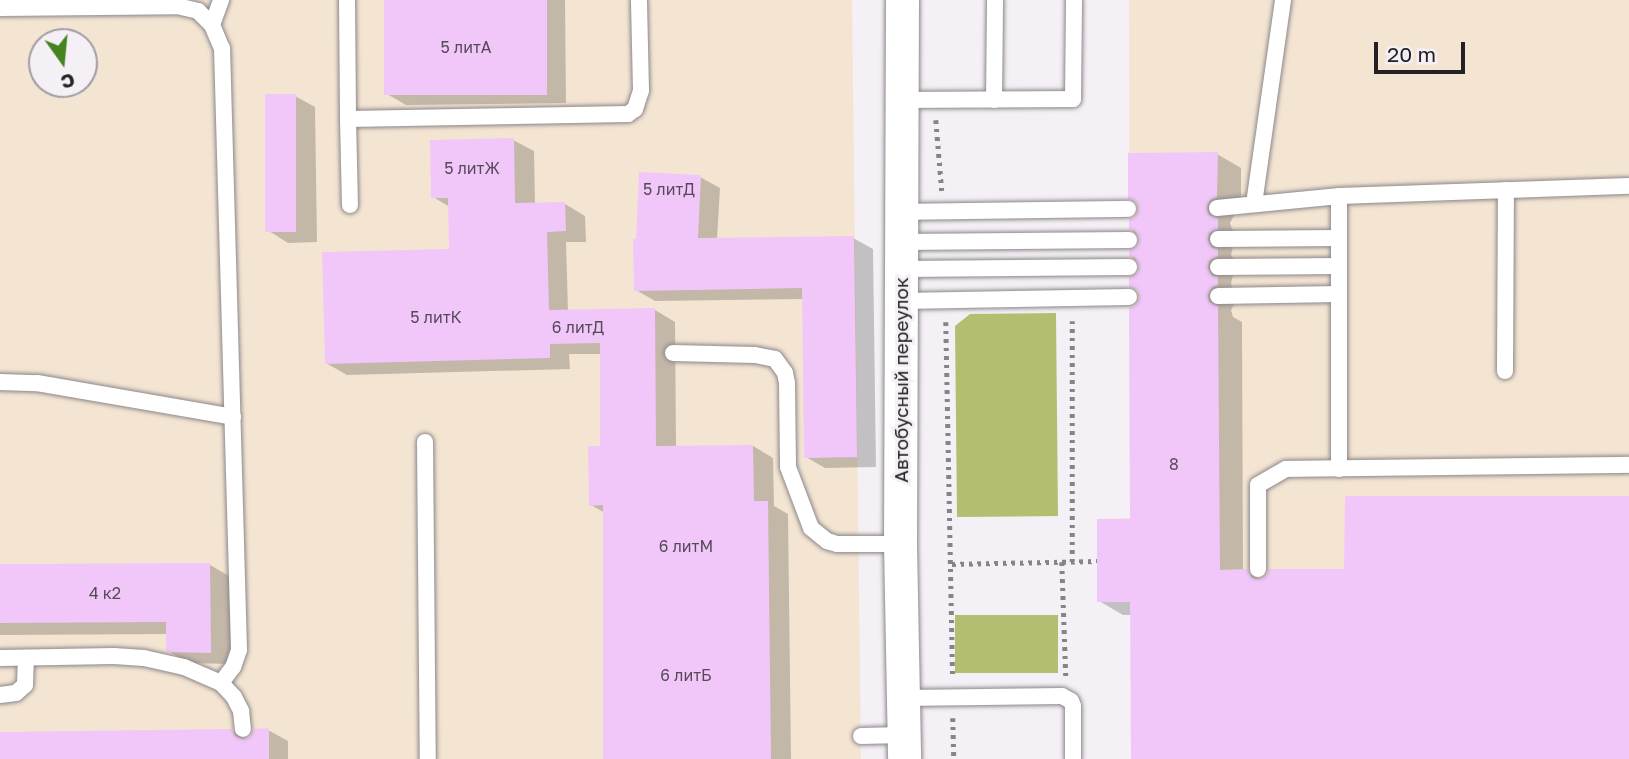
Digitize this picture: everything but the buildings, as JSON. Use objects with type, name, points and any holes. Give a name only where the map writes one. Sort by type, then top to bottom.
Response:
[{"type":"street","name":"Автобусный переулок","points":[[902,0],[900,544],[904,747]]},
{"type":"lane","points":[[212,25],[221,0]]},
{"type":"lane","points":[[347,0],[350,205]]},
{"type":"lane","points":[[348,120],[628,114],[635,109],[640,90],[639,0]]},
{"type":"lane","points":[[994,100],[995,0]]},
{"type":"lane","points":[[902,100],[1073,99],[1074,0]]},
{"type":"lane","points":[[1254,204],[1283,0]]},
{"type":"lane","points":[[0,8],[177,6],[198,11],[212,25],[222,48],[239,650],[233,667],[221,683]]},
{"type":"lane","points":[[1217,208],[1339,196],[1629,186]]},
{"type":"lane","points":[[1505,371],[1506,190]]},
{"type":"lane","points":[[1339,196],[1339,469]]},
{"type":"lane","points":[[902,256],[944,211],[1128,209]]},
{"type":"lane","points":[[1218,239],[1339,238]]},
{"type":"lane","points":[[902,256],[1129,240]]},
{"type":"lane","points":[[902,256],[1129,267]]},
{"type":"lane","points":[[902,256],[945,300],[1129,297]]},
{"type":"lane","points":[[1218,267],[1339,266]]},
{"type":"lane","points":[[1218,296],[1339,294]]},
{"type":"lane","points":[[673,353],[755,355],[775,359],[785,373],[787,383],[788,467],[811,527],[827,541],[837,544],[900,544]]},
{"type":"lane","points":[[0,382],[37,383],[233,416]]},
{"type":"lane","points":[[425,442],[428,759]]},
{"type":"lane","points":[[1258,569],[1258,485],[1286,469],[1629,465]]},
{"type":"lane","points":[[0,658],[144,658],[184,667],[221,683],[234,697],[241,711],[243,729]]},
{"type":"lane","points":[[0,695],[16,693],[25,685],[26,658]]},
{"type":"lane","points":[[903,698],[1067,698],[1073,710],[1073,759]]},
{"type":"lane","points":[[861,736],[904,747]]},
{"type":"path","points":[[936,100],[937,149],[944,211]]},
{"type":"path","points":[[1068,298],[1072,319],[1072,562]]},
{"type":"path","points":[[945,300],[954,759]]},
{"type":"path","points":[[952,564],[1097,561]]},
{"type":"path","points":[[1062,562],[1067,698]]},
{"type":"shaded area","points":[[0,0],[852,0],[861,759],[0,759]]},
{"type":"shaded area","points":[[1129,0],[1629,0],[1629,759],[1130,602],[1097,602],[1097,519],[1130,518]]},
{"type":"green space","points":[[1056,313],[1058,516],[957,517],[955,326],[970,314]]},
{"type":"green space","points":[[955,615],[1058,615],[1058,673],[955,673]]}]
